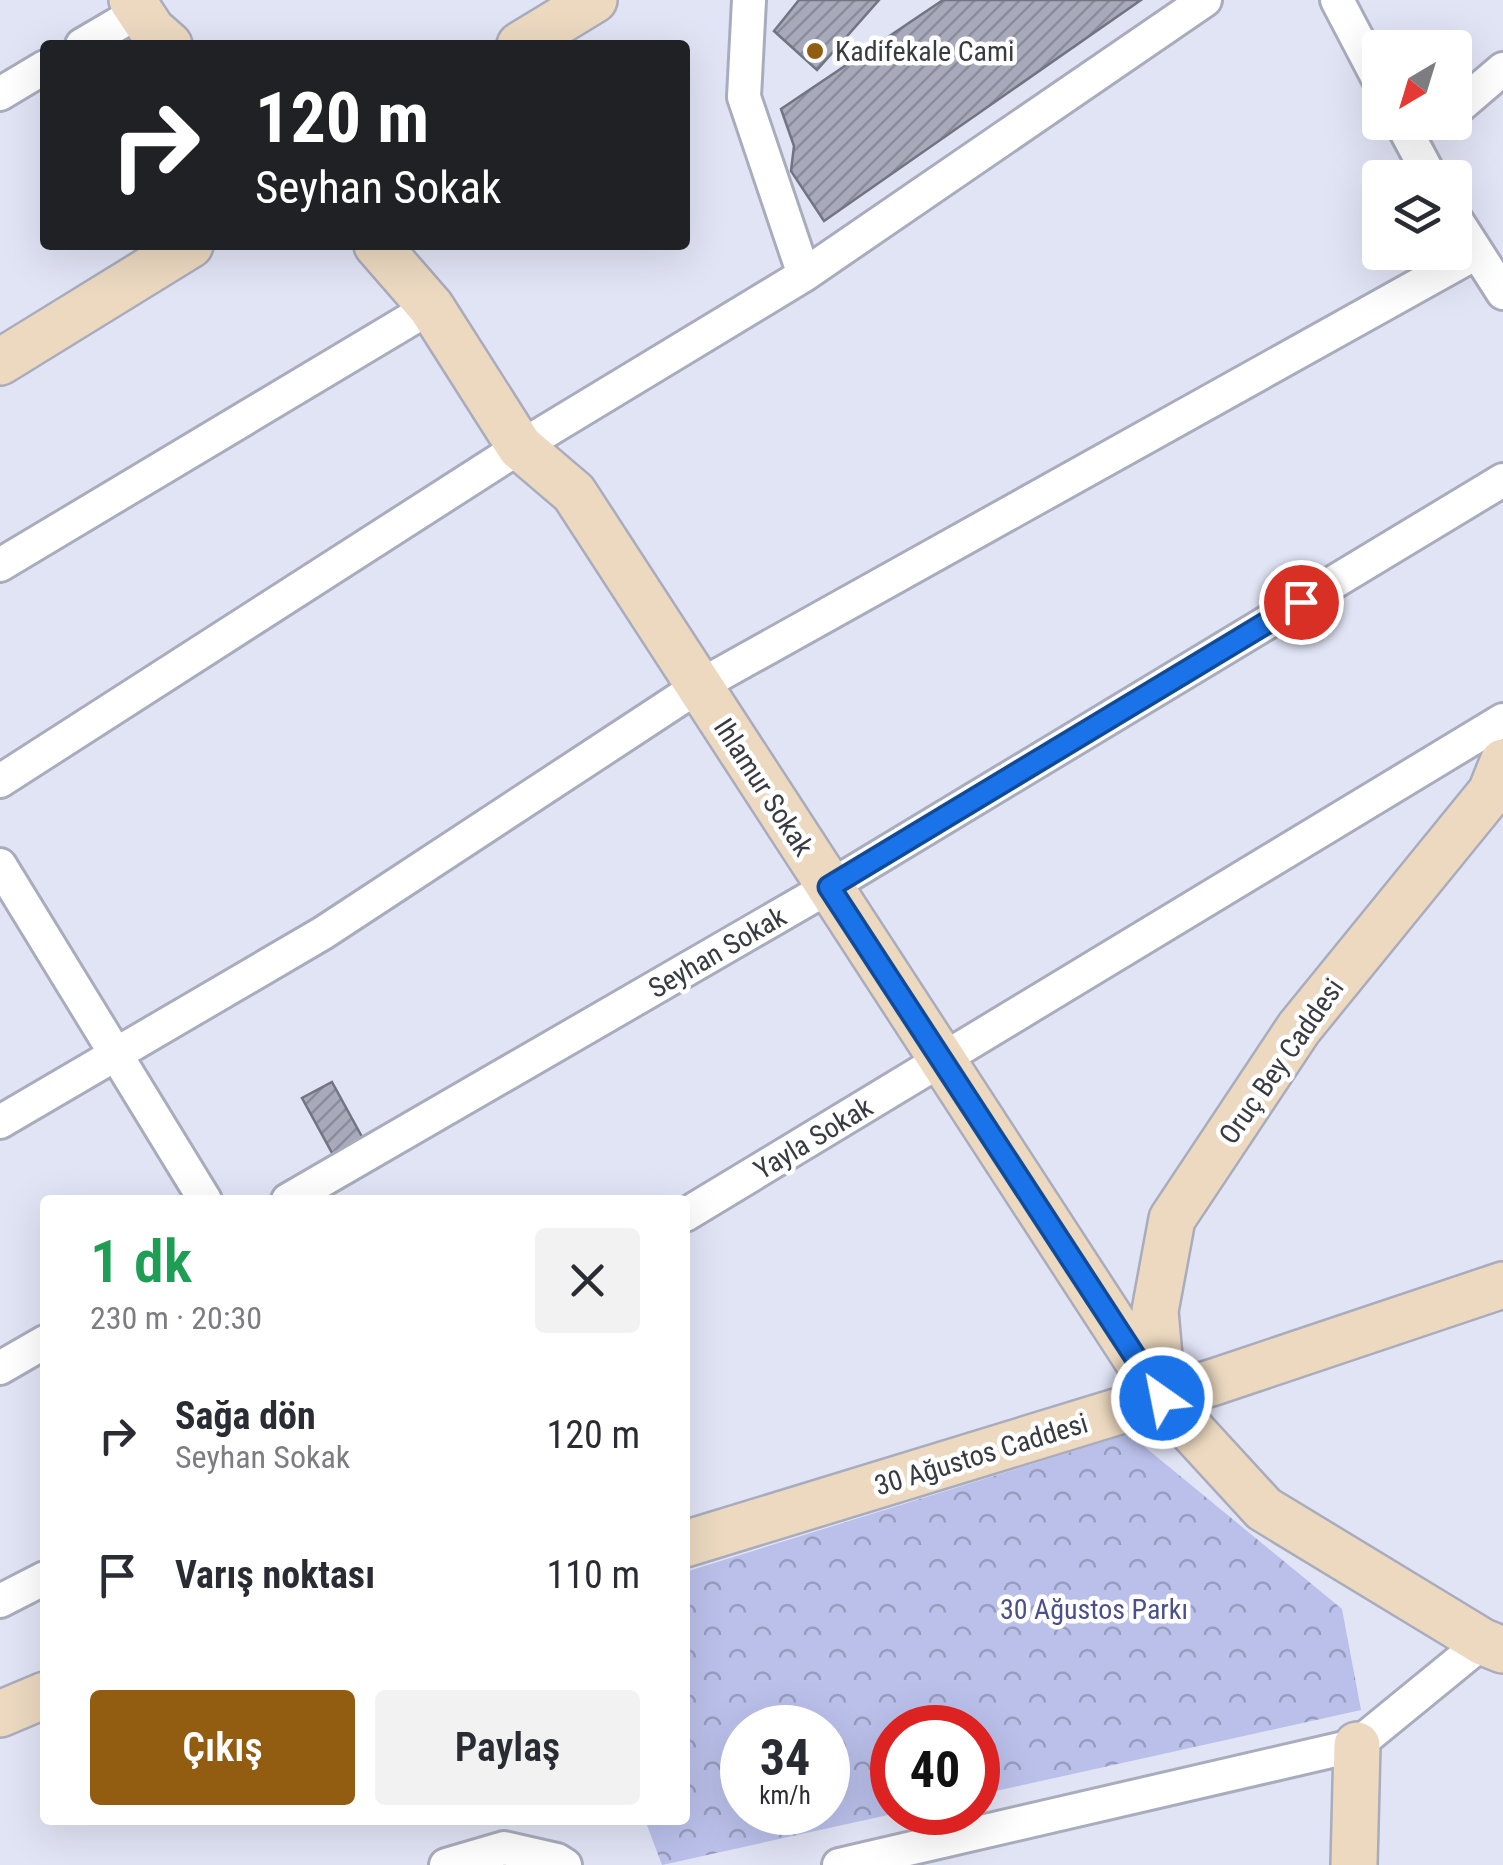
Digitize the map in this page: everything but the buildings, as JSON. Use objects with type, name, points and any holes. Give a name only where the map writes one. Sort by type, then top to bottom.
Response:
[{"type":"street","points":[[528,40],[594,0]]},
{"type":"street","points":[[748,0],[744,97],[804,275]]},
{"type":"street","points":[[0,782],[520,447],[804,275],[1205,0]]},
{"type":"street","points":[[1337,0],[1362,48]]},
{"type":"street","points":[[89,40],[136,5],[163,40]]},
{"type":"street","points":[[1472,95],[1503,69]]},
{"type":"street","points":[[0,94],[40,71]]},
{"type":"street","points":[[1472,246],[1503,293]]},
{"type":"street","points":[[0,362],[182,250]]},
{"type":"street","name":"Ihlamur Sokak","points":[[382,250],[431,307],[520,447],[574,493],[1162,1398],[1264,1509],[1493,1646]]},
{"type":"street","points":[[0,1122],[324,933],[699,686],[1476,253]]},
{"type":"street","points":[[0,564],[431,307]]},
{"type":"street","name":"Seyhan Sokak","points":[[297,1195],[829,887],[1503,480]]},
{"type":"street","name":"Yayla Sokak","points":[[690,1212],[1503,720]]},
{"type":"street","name":"Oruç Bey Caddesi","points":[[1162,1398],[1154,1311],[1172,1219],[1299,1028],[1491,792],[1503,762]]},
{"type":"street","points":[[0,865],[202,1195]]},
{"type":"street","name":"30 Ağustos Caddesi","points":[[690,1542],[1499,1296]]},
{"type":"street","points":[[0,1368],[40,1345]]},
{"type":"street","points":[[0,1601],[40,1581]]},
{"type":"street","points":[[839,1865],[1358,1745],[1493,1646]]},
{"type":"street","points":[[0,1714],[40,1697]]},
{"type":"street","points":[[1354,1865],[1358,1745]]},
{"type":"street","points":[[446,1865],[504,1848],[565,1865]]},
{"type":"green space","name":"30 Ağustos Parkı","points":[[1129,1434],[1342,1609],[1361,1710],[1000,1790],[1000,1705],[870,1705],[870,1819],[850,1823],[850,1705],[720,1705],[720,1835],[798,1835],[662,1865],[647,1825],[690,1825],[690,1570]]},
{"type":"place","name":"Kadifekale Cami","points":[[815,51]]},
{"type":"route","points":[[1162,1398],[829,887],[1301,602]]}]
